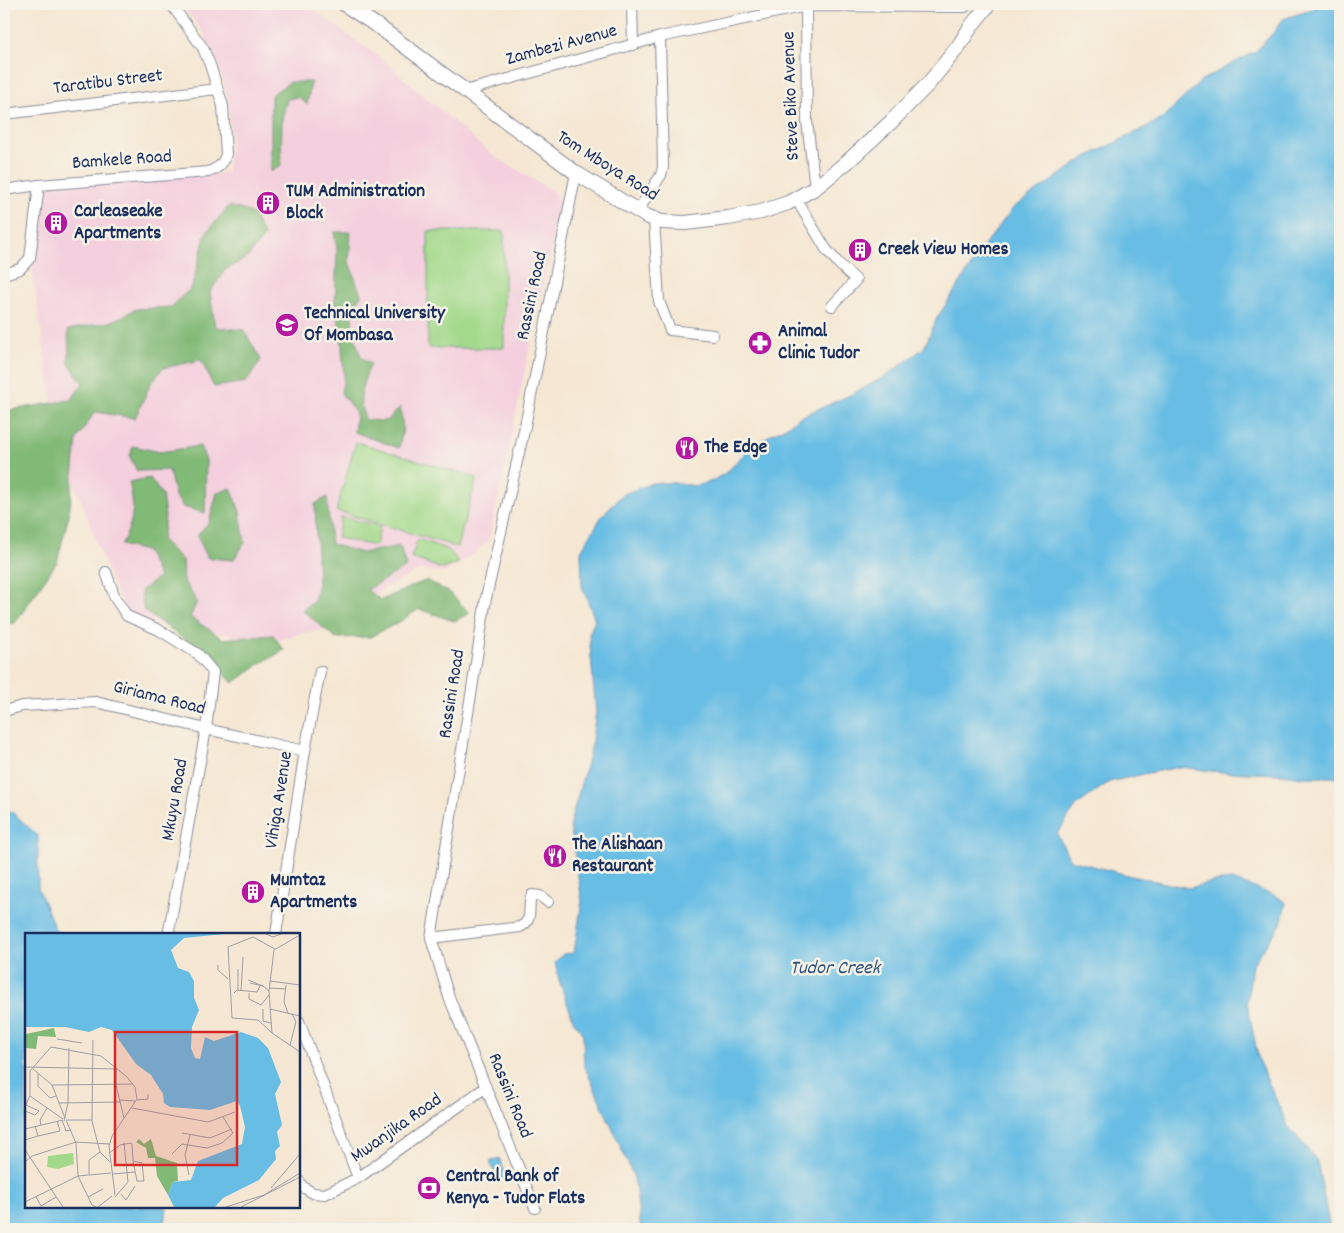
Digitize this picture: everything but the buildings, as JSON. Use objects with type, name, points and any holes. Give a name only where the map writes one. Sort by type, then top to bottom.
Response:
[{"type":"main road","name":"Tom Mboya Road","points":[[344,4],[379,27],[576,173],[637,212],[662,222],[685,223],[762,212],[796,199],[815,188],[891,122],[929,83],[958,48],[972,25],[989,4]]},
{"type":"street","points":[[171,4],[203,48],[217,89]]},
{"type":"street","points":[[632,4],[633,44]]},
{"type":"street","name":"Zambezi Avenue","points":[[465,91],[660,37],[806,5],[965,5]]},
{"type":"street","name":"Steve Biko Avenue","points":[[806,5],[807,121],[815,188]]},
{"type":"street","points":[[965,5],[972,25]]},
{"type":"street","points":[[637,212],[661,175],[663,167],[660,37]]},
{"type":"street","name":"Taratibu Street","points":[[4,114],[217,89]]},
{"type":"street","name":"Bamkele Road","points":[[4,190],[39,185],[208,172],[218,168],[224,162],[226,154],[223,106],[217,89]]},
{"type":"street","name":"Rassini Road","points":[[535,1208],[449,997],[431,938],[486,598],[524,431],[576,173]]},
{"type":"street","points":[[4,274],[20,269],[30,258],[39,185]]},
{"type":"street","points":[[796,199],[826,249],[856,280],[832,306]]},
{"type":"street","points":[[654,219],[659,301],[670,330],[713,335]]},
{"type":"street","name":"Mkuyu Road","points":[[106,572],[115,598],[127,616],[159,630],[198,654],[213,672],[206,729],[170,933]]},
{"type":"street","name":"Vihiga Avenue","points":[[276,933],[305,751],[320,671]]},
{"type":"street","name":"Giriama Road","points":[[4,711],[22,706],[96,702],[305,751]]},
{"type":"street","points":[[431,938],[520,927],[528,921],[530,898],[532,895],[540,896],[548,902]]},
{"type":"street","points":[[300,1024],[358,1178]]},
{"type":"street","name":"Mwanjika Road","points":[[300,1182],[303,1187],[313,1193],[325,1194],[358,1178],[486,1087]]},
{"type":"shaded area","name":"Technical University Of Mombasa","points":[[181,4],[306,4],[384,61],[491,154],[554,192],[560,204],[489,540],[472,555],[444,573],[421,569],[381,590],[341,626],[298,634],[248,650],[229,634],[175,629],[127,613],[110,578],[58,440],[32,272],[40,186],[227,173],[231,135],[228,100],[218,62],[201,29]]},
{"type":"green space","points":[[290,82],[311,82],[307,105],[299,97],[287,99],[282,119],[281,165],[271,172],[271,95]]},
{"type":"green space","points":[[229,206],[252,213],[264,236],[248,257],[225,270],[210,292],[215,327],[244,330],[261,360],[246,382],[214,387],[201,360],[163,368],[151,383],[135,418],[95,412],[77,439],[69,515],[57,562],[15,623],[4,624],[4,411],[71,400],[83,383],[69,364],[68,330],[113,321],[136,309],[171,307],[192,287],[206,233]]},
{"type":"green space","points":[[428,231],[504,231],[504,348],[428,348]]},
{"type":"green space","points":[[334,232],[351,232],[349,262],[361,295],[356,304],[352,326],[361,357],[371,364],[361,392],[363,413],[366,420],[387,421],[400,407],[403,428],[399,448],[354,432],[356,413],[341,393],[344,377],[341,332],[335,306],[337,249]]},
{"type":"green space","points":[[356,442],[477,478],[457,547],[336,511]]},
{"type":"green space","points":[[133,446],[160,452],[200,446],[206,460],[205,513],[183,507],[175,496],[169,470],[137,471],[130,457]]},
{"type":"green space","points":[[150,478],[162,495],[165,516],[162,540],[182,560],[183,580],[197,602],[190,617],[223,639],[273,635],[284,650],[258,665],[233,683],[190,644],[144,611],[141,591],[159,577],[146,551],[121,545],[129,529],[133,507],[129,482]]},
{"type":"green space","points":[[231,488],[240,512],[245,543],[233,560],[208,558],[197,536],[209,522],[217,493]]},
{"type":"green space","points":[[327,497],[331,544],[362,553],[400,546],[406,567],[367,590],[381,600],[427,580],[450,593],[470,613],[454,621],[419,609],[370,637],[336,638],[302,610],[314,601],[318,583],[315,504]]},
{"type":"green space","points":[[341,517],[380,526],[376,546],[337,538]]},
{"type":"green space","points":[[418,539],[449,550],[459,563],[443,569],[411,558]]},
{"type":"water","name":"Tudor Creek","points":[[1320,4],[1340,4],[1340,777],[1302,777],[1282,774],[1219,772],[1180,767],[1148,773],[1109,782],[1077,805],[1057,834],[1070,860],[1131,876],[1189,888],[1213,882],[1232,880],[1274,895],[1286,903],[1281,924],[1252,965],[1247,1002],[1259,1062],[1288,1126],[1317,1161],[1330,1229],[641,1229],[634,1177],[584,1065],[583,1033],[574,1022],[559,980],[555,962],[563,954],[574,953],[582,901],[570,824],[591,748],[596,712],[589,634],[595,620],[582,586],[581,551],[602,516],[622,495],[652,483],[696,486],[712,481],[727,472],[751,447],[770,435],[798,418],[850,395],[886,376],[924,348],[937,318],[987,242],[1014,207],[1083,159],[1162,119],[1202,80],[1256,51],[1275,31],[1283,19],[1311,10]]},
{"type":"water","points":[[4,809],[12,812],[38,836],[38,888],[57,933],[25,933],[25,1208],[167,1208],[165,1224],[169,1229],[4,1229]]},
{"type":"water","points":[[499,1158],[507,1177],[498,1181],[490,1162]]},
{"type":"place","name":"TUM Administration Block","points":[[268,203]]},
{"type":"place","name":"Carleaseake Apartments","points":[[56,223]]},
{"type":"place","name":"Creek View Homes","points":[[860,250]]},
{"type":"place","name":"Technical University Of Mombasa","points":[[287,325]]},
{"type":"place","name":"Animal Clinic Tudor","points":[[760,343]]},
{"type":"place","name":"The Edge","points":[[687,448]]},
{"type":"place","name":"The Alishaan Restaurant","points":[[555,856]]},
{"type":"place","name":"Mumtaz Apartments","points":[[253,892]]},
{"type":"place","name":"Central Bank of Kenya - Tudor Flats","points":[[429,1188]]}]
